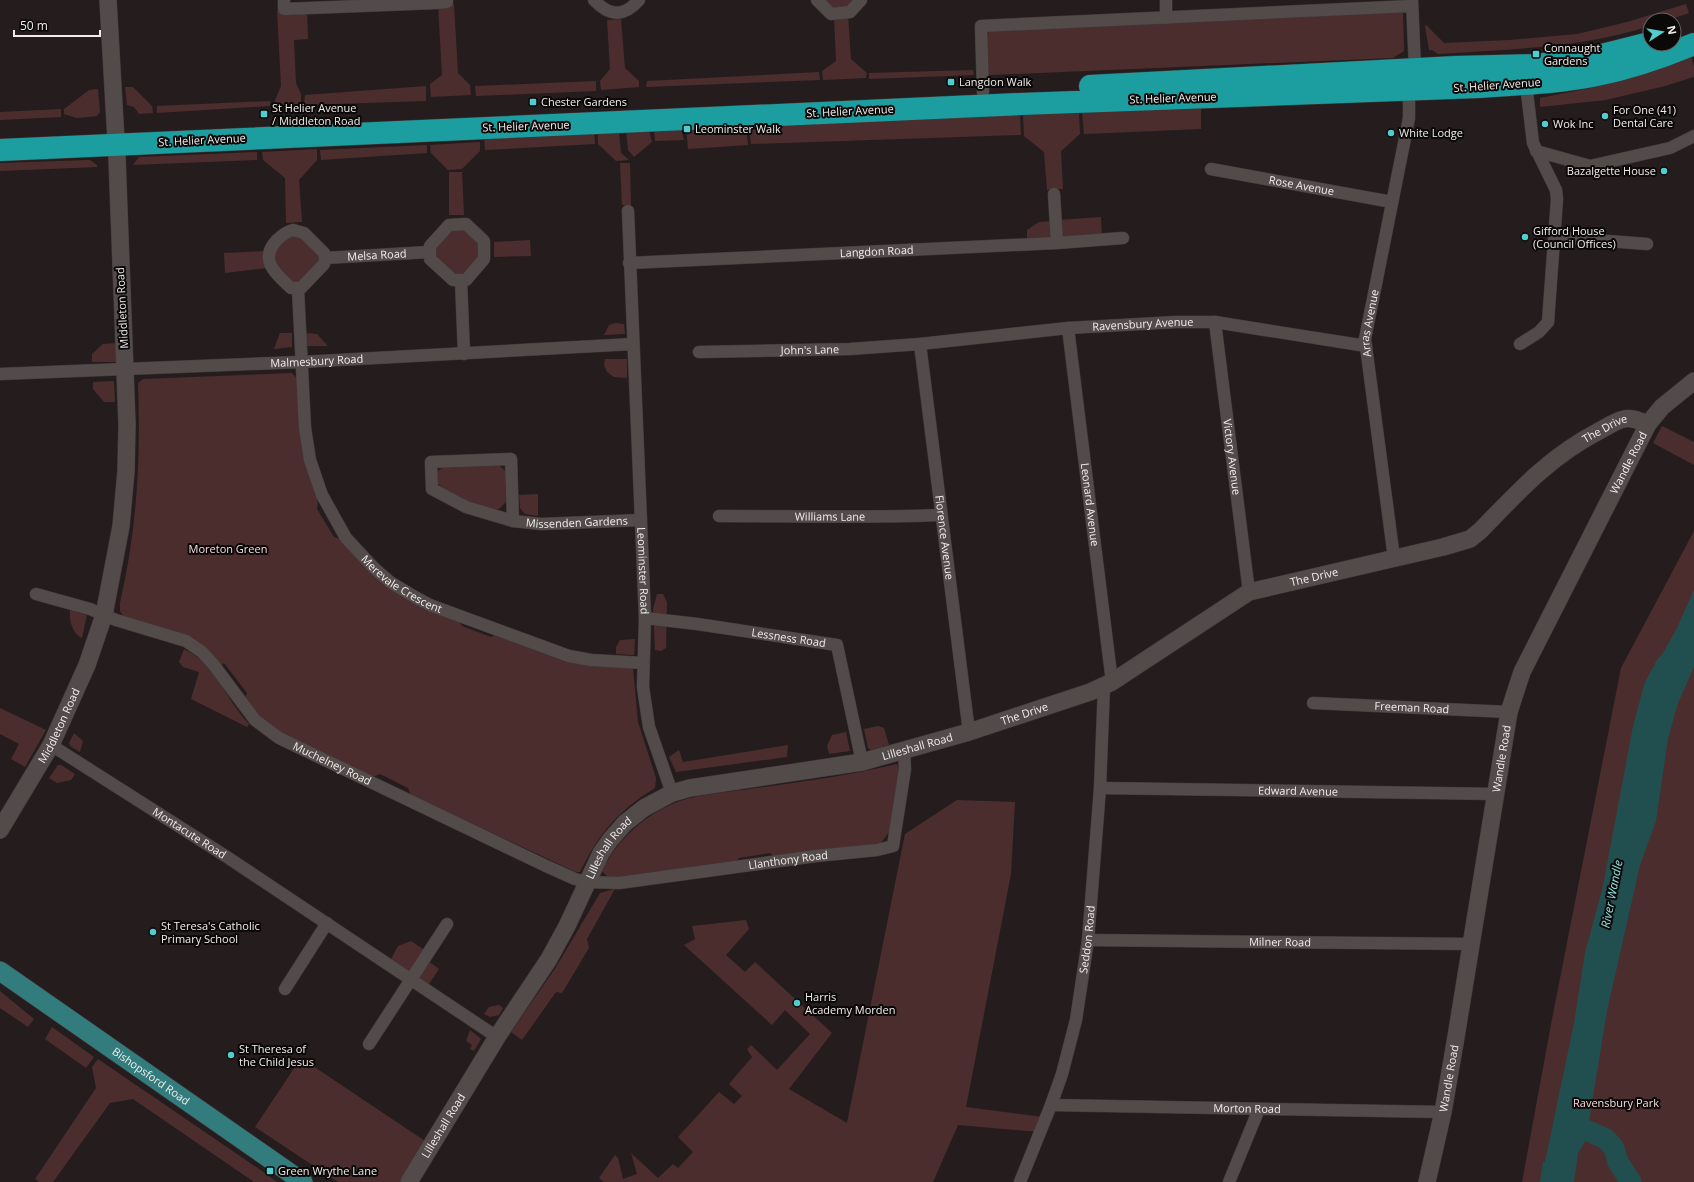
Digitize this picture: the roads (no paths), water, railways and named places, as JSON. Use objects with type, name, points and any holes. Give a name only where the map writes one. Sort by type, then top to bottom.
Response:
[{"type":"highway","name":"St. Helier Avenue","points":[[0,135],[115,138],[1409,90],[1526,84],[1596,75],[1642,64],[1690,41]]},
{"type":"highway","name":"St. Helier Avenue","points":[[0,150],[115,138],[1415,69],[1537,65],[1590,58],[1642,45]]},
{"type":"main road","name":"Bishopsford Road","points":[[0,971],[303,1182]]},
{"type":"street","name":"Middleton Road","points":[[0,830],[51,746],[87,665],[104,615],[119,545],[124,504],[127,447],[125,368],[108,0]]},
{"type":"street","points":[[594,0],[601,7],[611,13],[628,11],[639,0]]},
{"type":"street","points":[[817,0],[831,14],[850,12],[862,0]]},
{"type":"street","points":[[1166,0],[1166,18]]},
{"type":"street","points":[[284,4],[442,2]]},
{"type":"street","points":[[983,92],[981,26],[1166,18],[1412,3],[1415,69]]},
{"type":"street","points":[[1520,344],[1539,332],[1548,322],[1557,199],[1556,190],[1533,143],[1526,84]]},
{"type":"street","name":"Arras Avenue","points":[[1394,558],[1365,339],[1409,118],[1409,90]]},
{"type":"street","points":[[1536,151],[1590,166],[1670,148],[1694,136]]},
{"type":"street","name":"Rose Avenue","points":[[1211,169],[1392,202]]},
{"type":"street","points":[[1054,194],[1057,243]]},
{"type":"street","points":[[628,211],[633,344]]},
{"type":"street","points":[[466,224],[484,241],[484,259],[466,280],[461,281],[453,280],[430,259],[428,252],[430,246],[449,225],[466,224]]},
{"type":"street","points":[[299,231],[312,240],[324,253],[324,264],[298,289],[291,288],[272,270],[269,256],[275,243],[286,232],[299,231]]},
{"type":"street","points":[[1555,237],[1647,244]]},
{"type":"street","name":"Langdon Road","points":[[630,263],[1057,243],[1123,238]]},
{"type":"street","name":"Melsa Road","points":[[325,258],[428,252]]},
{"type":"street","points":[[461,281],[464,354]]},
{"type":"street","name":"Merevale Crescent","points":[[298,289],[305,428],[310,460],[316,481],[329,510],[346,538],[374,568],[404,591],[430,605],[548,650],[591,660],[643,663]]},
{"type":"street","name":"Ravensbury Avenue","points":[[920,344],[1068,328],[1176,322],[1215,322],[1366,346]]},
{"type":"street","name":"Victory Avenue","points":[[1215,322],[1249,592]]},
{"type":"street","name":"Leonard Avenue","points":[[1068,328],[1108,684]]},
{"type":"street","name":"Malmesbury Road","points":[[0,374],[301,362],[633,344]]},
{"type":"street","name":"Leominster Road","points":[[633,344],[645,618],[643,687],[649,728],[672,793]]},
{"type":"street","name":"John's Lane","points":[[699,352],[850,348],[920,344]]},
{"type":"street","name":"Florence Avenue","points":[[920,344],[969,732]]},
{"type":"street","name":"Wandle Road","points":[[1427,1182],[1443,1112],[1510,712],[1522,672],[1648,424],[1662,407],[1694,381]]},
{"type":"street","name":"The Drive","points":[[969,732],[1108,684],[1249,592],[1470,539],[1480,531],[1540,470],[1561,454],[1592,434],[1625,418],[1635,419],[1648,424]]},
{"type":"street","name":"Missenden Gardens","points":[[513,521],[511,459],[431,462],[432,489],[466,507],[513,521],[541,524],[641,520]]},
{"type":"street","name":"Williams Lane","points":[[719,516],[846,516],[870,518],[941,515]]},
{"type":"street","points":[[36,594],[104,615]]},
{"type":"street","name":"Muchelney Road","points":[[104,615],[175,636],[195,647],[213,664],[255,720],[279,738],[546,866],[575,879],[588,882]]},
{"type":"street","name":"Lessness Road","points":[[645,618],[697,624],[837,645],[862,762]]},
{"type":"street","name":"Seddon Road","points":[[1020,1182],[1052,1105],[1074,1030],[1088,940],[1108,684]]},
{"type":"street","name":"Freeman Road","points":[[1313,703],[1510,712]]},
{"type":"street","name":"Lilleshall Road","points":[[409,1182],[497,1037],[549,959],[601,854],[625,823],[644,808],[672,793],[699,786],[862,762],[969,732]]},
{"type":"street","name":"Montacute Road","points":[[51,746],[327,923],[497,1037]]},
{"type":"street","name":"Llanthony Road","points":[[588,882],[619,883],[816,856],[877,850],[893,846],[905,769],[904,750]]},
{"type":"street","name":"Edward Avenue","points":[[1100,788],[1496,794]]},
{"type":"street","points":[[285,989],[327,923]]},
{"type":"street","points":[[369,1044],[447,924]]},
{"type":"street","name":"Milner Road","points":[[1088,940],[1471,944]]},
{"type":"street","name":"Morton Road","points":[[1052,1105],[1443,1112]]},
{"type":"street","points":[[1230,1182],[1259,1109]]},
{"type":"water","name":"River Wandle","points":[[1694,590],[1694,667],[1678,703],[1668,738],[1656,821],[1640,865],[1607,1011],[1589,1121],[1589,1135],[1578,1153],[1574,1182],[1540,1182],[1543,1162],[1545,1162],[1574,1023],[1585,953],[1603,886],[1633,726],[1645,682],[1676,630]]},
{"type":"waterway","points":[[1575,1125],[1606,1139],[1614,1148],[1618,1162],[1631,1182]]},
{"type":"place","name":"Connaught Gardens","points":[[1536,54]]},
{"type":"place","name":"Langdon Walk","points":[[951,82]]},
{"type":"place","name":"Chester Gardens","points":[[533,102]]},
{"type":"place","name":"St Helier Avenue / Middleton Road","points":[[264,114]]},
{"type":"place","name":"For One (41) Dental Care","points":[[1605,116]]},
{"type":"place","name":"Wok Inc","points":[[1545,124]]},
{"type":"place","name":"Leominster Walk","points":[[687,129]]},
{"type":"place","name":"White Lodge","points":[[1391,133]]},
{"type":"place","name":"Bazalgette House","points":[[1664,171]]},
{"type":"place","name":"Gifford House (Council Offices)","points":[[1525,237]]},
{"type":"place","name":"St Teresa's Catholic Primary School","points":[[153,932]]},
{"type":"place","name":"Harris Academy Morden","points":[[797,1003]]},
{"type":"place","name":"St Theresa of the Child Jesus","points":[[231,1055]]},
{"type":"place","name":"Green Wrythe Lane","points":[[270,1171]]},
{"type":"park label","name":"Moreton Green","points":[[228,549]]},
{"type":"park label","name":"Ravensbury Park","points":[[1616,1103]]}]
